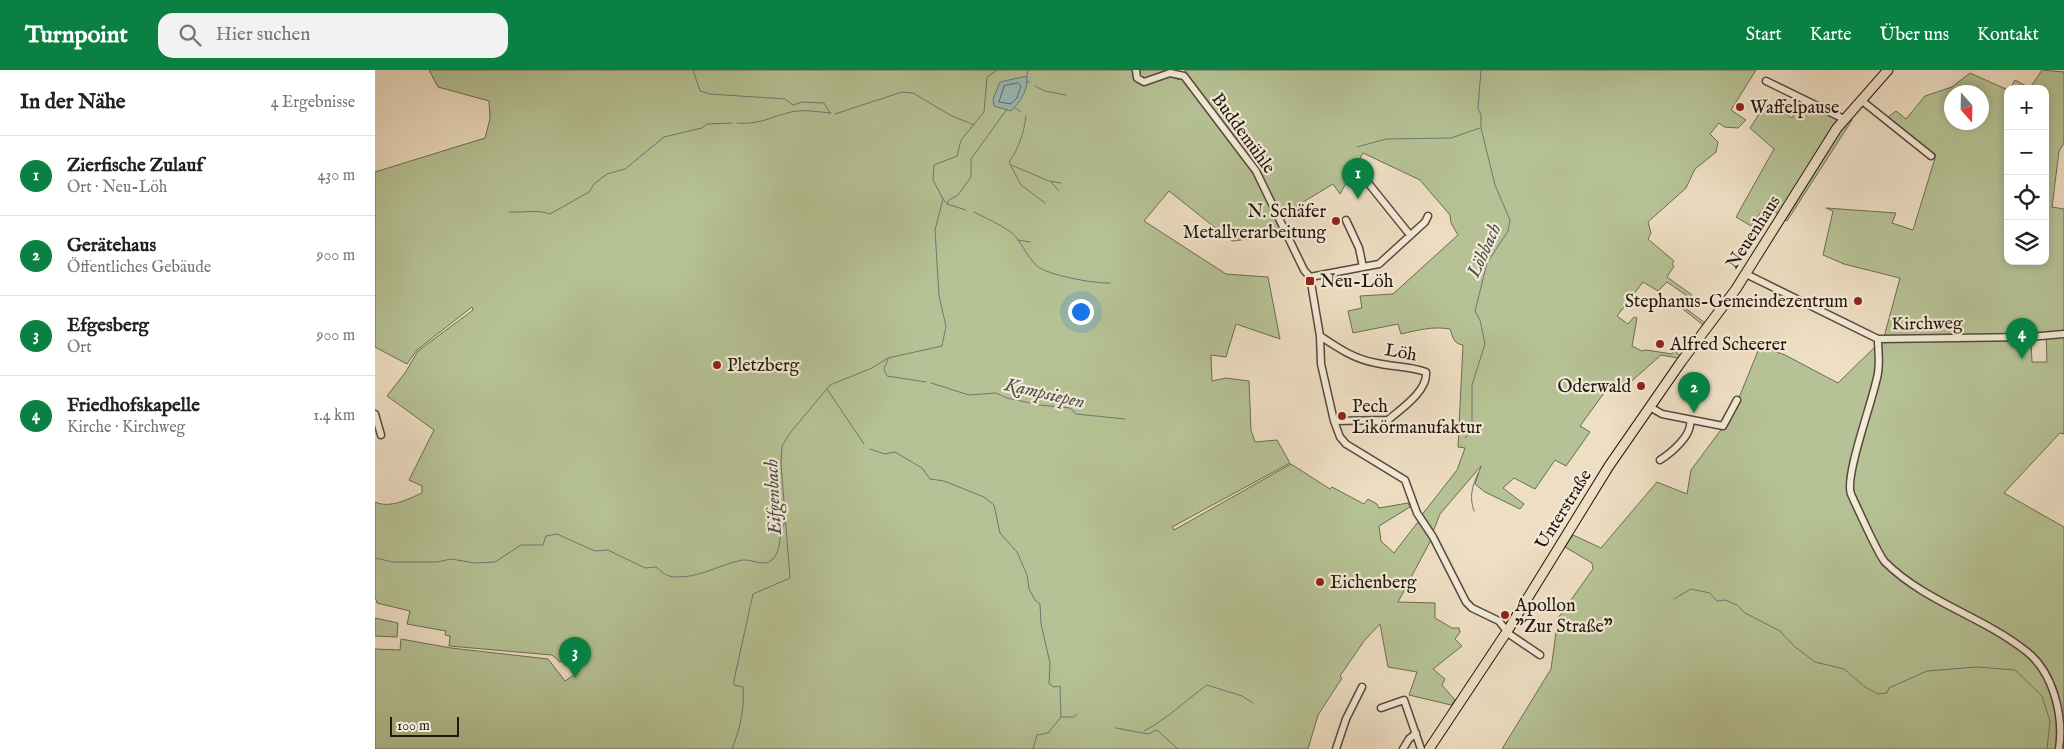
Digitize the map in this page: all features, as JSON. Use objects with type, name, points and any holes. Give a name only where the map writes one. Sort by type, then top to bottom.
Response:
[{"type":"main road","name":"Neuenhaus","points":[[1649,407],[1746,274],[1844,119],[1887,70]]},
{"type":"main road","name":"Unterstraße","points":[[1429,749],[1508,630],[1609,466],[1649,407]]},
{"type":"street","name":"Buddemühle","points":[[1136,70],[1137,78],[1144,82],[1170,73],[1185,76],[1216,120],[1251,163],[1275,208],[1304,270],[1310,277]]},
{"type":"street","points":[[1766,81],[1844,119]]},
{"type":"street","points":[[1861,100],[1931,156]]},
{"type":"street","points":[[1365,179],[1410,235]]},
{"type":"street","points":[[1428,216],[1425,222],[1379,264],[1310,277],[1320,336],[1321,364],[1334,420],[1340,436],[1346,444],[1405,480],[1417,513],[1433,537],[1466,602],[1472,608],[1499,621],[1540,655]]},
{"type":"street","points":[[1346,220],[1359,248],[1363,267]]},
{"type":"street","name":"Kirchweg","points":[[1746,274],[1878,339],[2030,337],[2064,334]]},
{"type":"street","name":"Löh","points":[[1320,336],[1355,357],[1376,363],[1413,367],[1425,372],[1425,381],[1407,404],[1386,421],[1334,420]]},
{"type":"street","points":[[1878,339],[1878,372],[1853,468],[1850,492],[1883,560],[1900,575],[1945,606],[1996,632],[2027,651],[2047,675],[2057,694],[2062,716],[2062,741],[2059,749]]},
{"type":"street","points":[[1649,407],[1662,414],[1723,426],[1737,400]]},
{"type":"street","points":[[375,414],[381,435]]},
{"type":"street","points":[[1659,460],[1675,449],[1689,430],[1690,420]]},
{"type":"street","points":[[1337,749],[1345,719],[1362,687]]},
{"type":"street","points":[[1381,708],[1404,700],[1421,749]]},
{"type":"street","points":[[1403,749],[1409,738],[1416,733]]},
{"type":"green space","points":[[429,70],[1171,70],[1178,80],[1179,75],[1252,170],[1283,235],[1232,241],[1169,191],[1144,221],[1226,274],[1268,277],[1280,339],[1236,324],[1226,357],[1211,355],[1212,381],[1226,378],[1249,381],[1251,430],[1255,442],[1277,440],[1290,463],[1172,527],[1174,530],[1291,464],[1330,489],[1332,487],[1364,504],[1368,499],[1377,504],[1379,508],[1408,503],[1410,507],[1379,526],[1381,541],[1394,553],[1418,522],[1432,538],[1398,602],[1435,603],[1435,618],[1452,628],[1459,628],[1460,632],[1455,639],[1462,646],[1433,669],[1445,679],[1442,685],[1455,700],[1451,705],[1409,695],[1417,672],[1388,667],[1380,624],[1364,641],[1340,676],[1342,678],[1318,715],[1308,749],[375,749],[375,649],[400,650],[401,639],[451,648],[548,659],[565,681],[580,671],[570,657],[560,662],[552,655],[449,646],[450,636],[445,635],[446,631],[407,624],[410,611],[377,603],[375,597],[375,502],[393,504],[422,493],[422,486],[409,480],[434,430],[387,396],[405,373],[418,351],[473,310],[472,307],[417,350],[407,364],[375,347],[375,172],[485,138],[490,119],[489,101],[438,87]]},
{"type":"green space","points":[[1185,70],[1756,70],[1731,110],[1746,120],[1738,128],[1724,127],[1719,123],[1710,134],[1718,142],[1716,152],[1695,169],[1686,188],[1648,222],[1651,233],[1648,239],[1674,261],[1672,264],[1674,266],[1667,277],[1692,295],[1684,307],[1705,323],[1703,325],[1679,306],[1686,295],[1667,282],[1658,291],[1643,282],[1617,316],[1628,324],[1634,317],[1637,318],[1632,346],[1642,351],[1672,354],[1673,350],[1681,356],[1678,358],[1661,355],[1625,387],[1607,389],[1580,426],[1590,432],[1566,466],[1555,460],[1535,489],[1514,478],[1503,488],[1524,504],[1520,509],[1485,492],[1475,484],[1481,466],[1440,514],[1433,532],[1421,516],[1457,470],[1465,448],[1458,447],[1463,345],[1456,342],[1450,329],[1444,328],[1425,329],[1401,334],[1398,324],[1353,333],[1348,311],[1362,308],[1360,296],[1393,294],[1458,235],[1451,223],[1450,215],[1420,180],[1363,153],[1340,194],[1333,184],[1280,216],[1253,162],[1219,122],[1185,73]]},
{"type":"green space","points":[[2042,70],[2064,72],[2064,143],[2059,151],[2052,207],[2064,209],[2064,434],[2060,433],[2004,493],[2064,527],[2064,749],[1502,749],[1551,669],[1558,618],[1593,569],[1592,563],[1565,547],[1573,535],[1601,548],[1657,482],[1687,494],[1691,470],[1732,415],[1760,346],[1785,355],[1838,383],[1880,342],[2031,340],[2032,362],[2047,362],[2046,333],[1884,337],[1900,278],[1844,264],[1823,255],[1833,211],[1826,208],[1896,213],[1892,223],[1913,230],[1936,155],[1888,117],[1896,111],[1906,119],[1925,96],[1944,90],[1944,130],[1989,130],[1989,85],[1955,85],[1970,73],[2004,88],[2004,265],[2049,265],[2049,85],[2032,85]]},
{"type":"green space","points":[[2015,80],[2024,85],[2012,85]]},
{"type":"green space","points":[[1802,100],[1836,119],[1852,120],[1787,221],[1766,205],[1751,226],[1736,217],[1774,149],[1750,128],[1767,102],[1792,118]]},
{"type":"green space","points":[[375,618],[398,623],[397,637],[375,636]]},
{"type":"water","points":[[1027,76],[1023,95],[1011,111],[994,106],[993,99],[1000,82]]},
{"type":"waterway","points":[[693,70],[700,91],[710,94],[785,99],[793,105],[802,102],[824,103],[830,113]]},
{"type":"waterway","name":"Eifgenbach","points":[[732,749],[743,711],[743,687],[734,685],[734,680],[753,594],[790,578],[781,464],[782,446],[790,433],[830,385],[872,368],[888,358],[942,346],[946,326],[939,296],[935,230],[943,199],[933,180],[934,165],[957,156],[961,140],[984,112],[987,77],[997,70]]},
{"type":"waterway","points":[[1027,75],[1028,70]]},
{"type":"waterway","name":"Löhbach","points":[[1465,438],[1472,431],[1472,385],[1485,344],[1480,320],[1475,311],[1487,263],[1508,231],[1510,220],[1495,185],[1481,128],[1481,115],[1478,108],[1481,70]]},
{"type":"waterway","points":[[1035,86],[1045,91],[1066,95]]},
{"type":"waterway","points":[[835,114],[902,92],[913,93],[950,115],[974,125]]},
{"type":"waterway","points":[[1015,108],[1021,112]]},
{"type":"waterway","points":[[947,204],[949,200],[958,195],[971,177],[971,159],[1007,109]]},
{"type":"waterway","points":[[737,123],[758,122],[796,111],[831,113]]},
{"type":"waterway","points":[[1026,116],[1021,140],[1009,162],[1021,185],[1045,203]]},
{"type":"waterway","points":[[509,212],[535,211],[550,214],[589,192],[594,184],[607,174],[625,169],[664,137],[702,128],[707,124],[732,123]]},
{"type":"waterway","points":[[1357,147],[1386,139],[1451,138],[1480,128]]},
{"type":"waterway","points":[[1011,165],[1049,181],[1061,183]]},
{"type":"waterway","points":[[1051,182],[1059,191]]},
{"type":"waterway","points":[[943,199],[947,204],[966,210]]},
{"type":"waterway","points":[[974,212],[1011,232],[1018,239],[1033,262],[1042,269],[1072,278],[1110,283]]},
{"type":"waterway","points":[[1018,240],[1030,242]]},
{"type":"waterway","name":"Kampsiepen","points":[[888,359],[884,369],[887,376],[926,382]]},
{"type":"waterway","name":"Kampsiepen","points":[[931,383],[969,395],[996,393],[1007,398],[1040,405],[1070,408],[1076,414],[1125,419]]},
{"type":"waterway","points":[[827,389],[864,444]]},
{"type":"waterway","points":[[870,449],[885,454],[895,452],[922,468],[930,479],[944,481],[984,497],[994,505],[1000,533],[1017,552],[1027,575],[1029,589],[1035,600],[1040,604],[1041,624],[1050,663],[1049,684],[1054,687],[1060,686],[1061,717],[1048,733],[1037,735],[1033,749]]},
{"type":"waterway","name":"Löhbach","points":[[1474,511],[1472,492],[1478,473]]},
{"type":"waterway","points":[[375,558],[393,562],[437,562],[451,559],[475,563],[495,562],[521,545],[543,545],[546,536],[557,534],[595,551],[608,550],[645,568],[656,567],[670,576],[685,577],[743,560],[761,563],[769,562],[778,551],[783,525],[786,521]]},
{"type":"waterway","points":[[1674,599],[1691,589],[1710,593],[1717,601],[1725,600],[1737,605],[1745,613],[1780,631],[1794,646],[1815,662],[1844,669],[1865,687],[1878,694],[1887,693],[1889,688],[1927,671],[1977,667],[2015,670],[2042,696],[2050,721],[2047,749]]},
{"type":"waterway","points":[[1144,731],[1207,685],[1242,696],[1253,703]]},
{"type":"waterway","points":[[1061,717],[1074,717],[1077,714]]},
{"type":"waterway","points":[[1116,728],[1148,734],[1157,730],[1178,749]]},
{"type":"place","name":"Waffelpause","points":[[1740,107]]},
{"type":"place","name":"Zierfische Zulauf","points":[[1358,199]]},
{"type":"place","name":"N. Schäfer Metallverarbeitung","points":[[1336,221]]},
{"type":"place","name":"Neu-Löh","points":[[1310,281]]},
{"type":"place","name":"Stephanus-Gemeindezentrum","points":[[1858,301]]},
{"type":"place","name":"Alfred Scheerer","points":[[1660,344]]},
{"type":"place","name":"Friedhofskapelle","points":[[2022,359]]},
{"type":"place","name":"Pletzberg","points":[[717,365]]},
{"type":"place","name":"Oderwald","points":[[1641,386]]},
{"type":"place","name":"Gerätehaus","points":[[1694,413]]},
{"type":"place","name":"Pech Likörmanufaktur","points":[[1342,416]]},
{"type":"place","name":"Eichenberg","points":[[1320,582]]},
{"type":"place","name":"Apollon \"Zur Straße\"","points":[[1505,615]]},
{"type":"place","name":"Efgesberg","points":[[575,678]]}]
